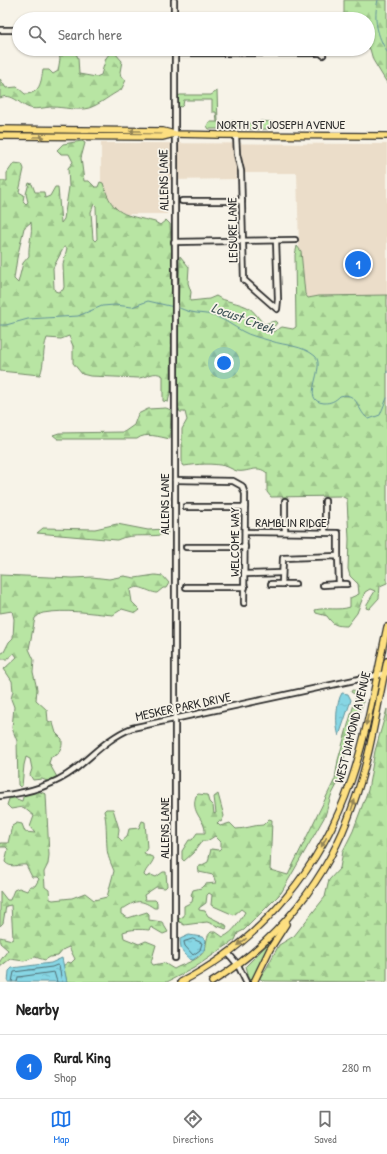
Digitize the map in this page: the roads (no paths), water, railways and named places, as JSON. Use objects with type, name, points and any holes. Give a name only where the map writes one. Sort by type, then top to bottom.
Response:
[{"type":"main road","name":"NORTH ST JOSEPH AVENUE","points":[[0,129],[163,131],[174,134],[387,136]]},
{"type":"main road","name":"NORTH ST JOSEPH AVENUE","points":[[0,136],[162,137],[174,134]]},
{"type":"main road","name":"WEST DIAMOND AVENUE","points":[[181,982],[228,953],[260,925],[290,893],[312,862],[329,832],[354,773],[387,627]]},
{"type":"main road","name":"WEST DIAMOND AVENUE","points":[[212,982],[238,965],[260,946],[294,912],[322,872],[347,824],[362,776],[386,673],[387,660]]},
{"type":"main road","points":[[254,982],[270,949],[294,912]]},
{"type":"street","points":[[174,0],[174,12]]},
{"type":"street","points":[[0,30],[12,30]]},
{"type":"street","name":"ALLENS LANE","points":[[175,56],[175,958]]},
{"type":"street","name":"LEISURE LANE","points":[[236,135],[237,154],[241,171],[245,282],[277,309],[276,240]]},
{"type":"street","points":[[182,201],[242,201]]},
{"type":"street","points":[[174,242],[295,240]]},
{"type":"street","name":"WELCOME WAY","points":[[175,480],[234,480],[244,489],[244,602]]},
{"type":"street","points":[[285,501],[285,532]]},
{"type":"street","points":[[325,501],[325,532]]},
{"type":"street","points":[[186,507],[245,507]]},
{"type":"street","name":"RAMBLIN RIDGE","points":[[244,532],[338,533],[338,556]]},
{"type":"street","points":[[186,547],[245,547]]},
{"type":"street","points":[[282,584],[283,558],[338,556],[339,584]]},
{"type":"street","points":[[245,574],[282,573]]},
{"type":"street","points":[[271,584],[295,584]]},
{"type":"street","points":[[323,585],[347,584]]},
{"type":"street","points":[[186,587],[244,587]]},
{"type":"street","name":"MESKER PARK DRIVE","points":[[0,796],[26,792],[55,782],[73,771],[110,739],[124,731],[386,673]]},
{"type":"street","points":[[228,953],[238,965],[246,982]]},
{"type":"water","points":[[342,693],[348,694],[351,700],[339,736],[337,714],[338,702]]},
{"type":"water","points":[[189,935],[202,937],[206,940],[204,951],[193,960],[189,959],[181,949],[180,939]]},
{"type":"water","points":[[62,958],[67,982],[8,982],[9,971],[12,968],[51,963]]},
{"type":"waterway","name":"Locust Creek","points":[[378,0],[376,14],[378,33],[387,52]]},
{"type":"waterway","name":"Locust Creek","points":[[0,325],[6,325],[28,319],[78,316],[102,306],[115,305],[132,307],[148,301],[174,307]]},
{"type":"waterway","name":"Locust Creek","points":[[177,307],[189,312],[215,316],[249,334],[310,352],[318,361],[313,390],[317,401],[326,403],[333,401],[340,396],[346,395],[354,399],[362,412],[369,419],[380,415],[387,398]]},
{"type":"place","name":"Rural King","points":[[358,264]]}]
